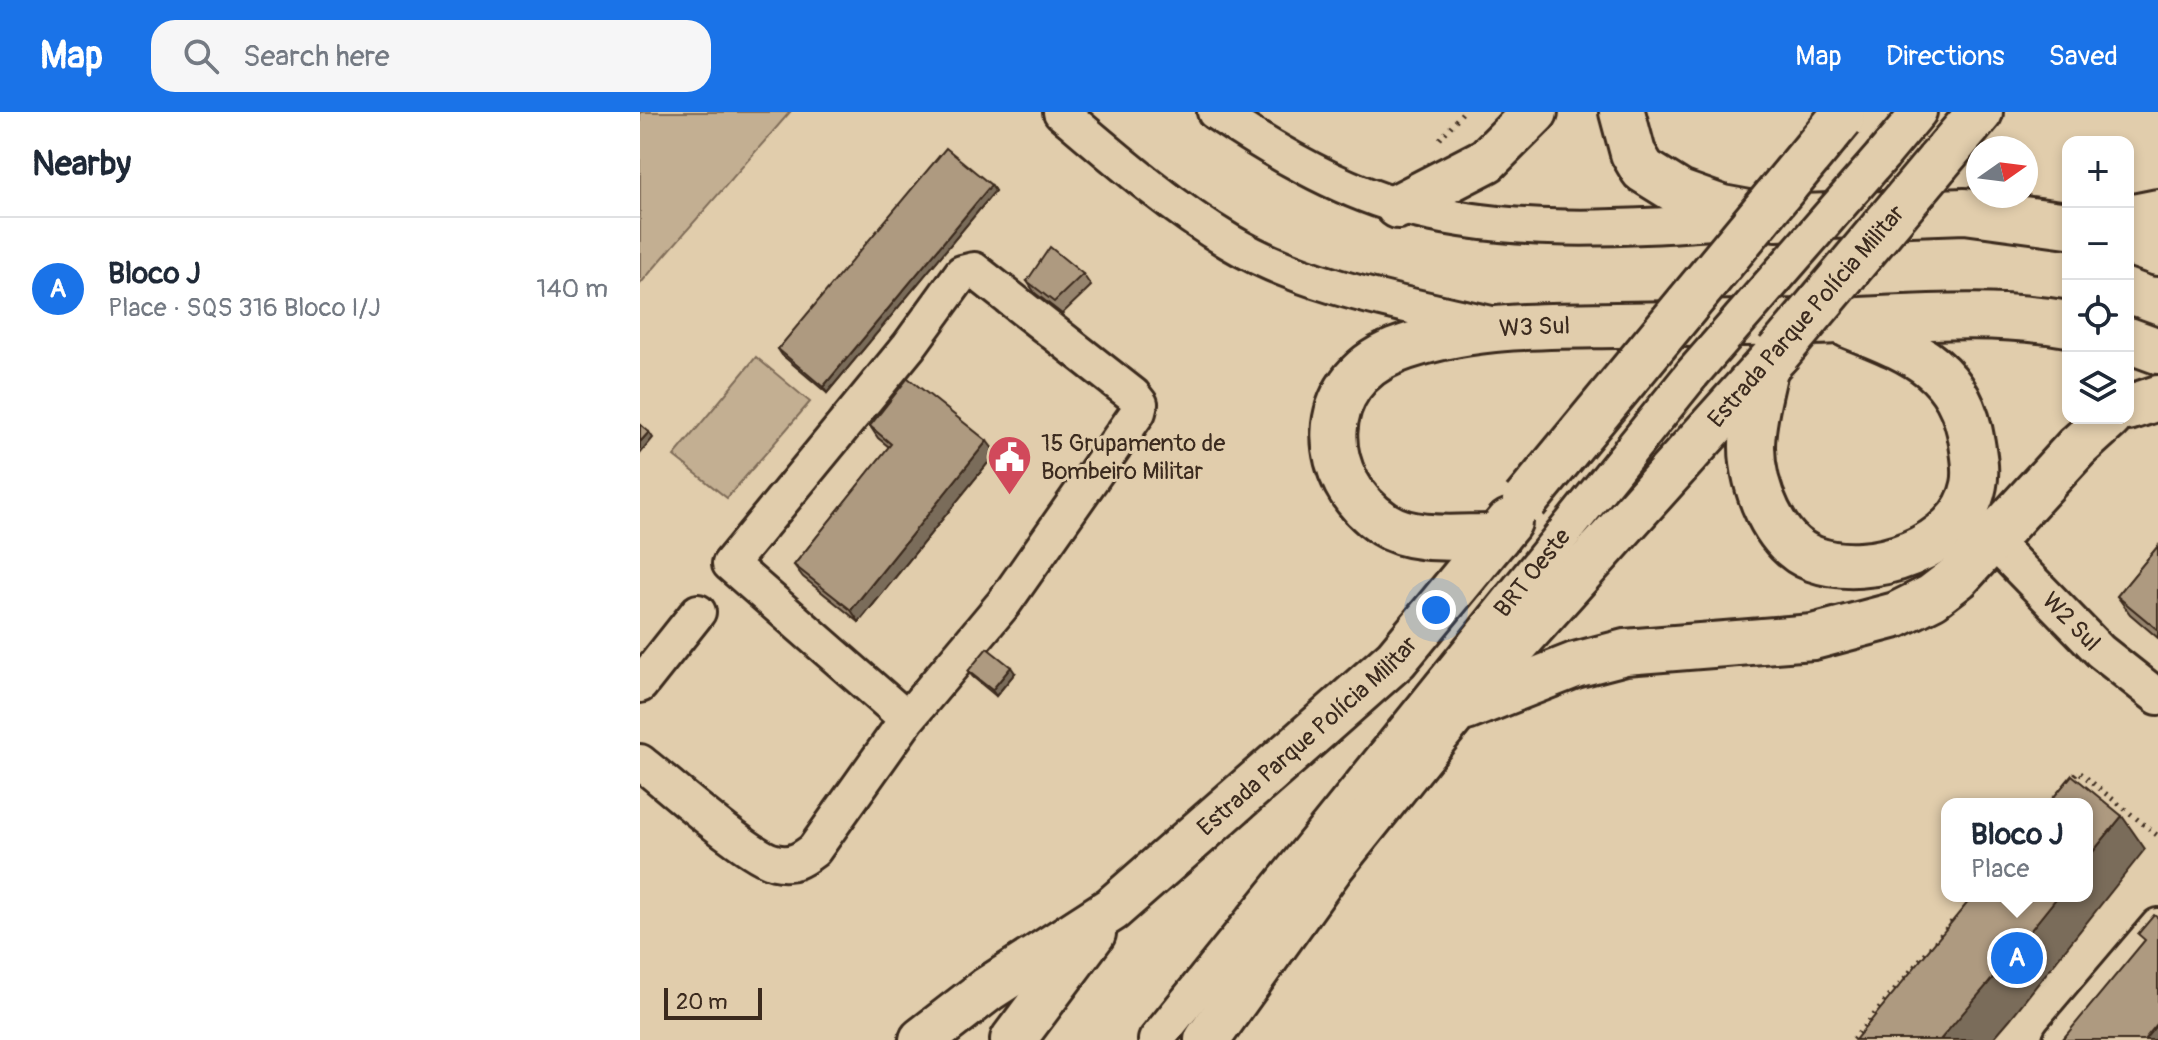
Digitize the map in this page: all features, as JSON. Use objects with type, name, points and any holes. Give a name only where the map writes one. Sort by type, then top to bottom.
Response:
[{"type":"main road","points":[[1398,206],[1487,160],[1535,112]]},
{"type":"main road","points":[[1622,112],[1633,153],[1643,170],[1661,183],[1722,208],[1776,218],[1965,211],[2062,224]]},
{"type":"main road","name":"Estrada Parque Polícia Militar","points":[[1207,1040],[1333,864],[1456,711],[1772,360],[1980,112]]},
{"type":"main road","name":"Estrada Parque Polícia Militar","points":[[922,1040],[988,989],[1112,909],[1396,659],[1844,115]]},
{"type":"main road","points":[[2134,217],[2158,212]]},
{"type":"main road","points":[[2134,244],[2158,253]]},
{"type":"main road","name":"W3 Sul","points":[[1501,326],[1838,321],[1975,313],[2062,323]]},
{"type":"main road","points":[[1772,360],[1754,424],[1753,465],[1757,486],[1787,539],[1812,559],[1836,564],[1875,564],[1918,551],[1951,525],[1966,507],[1974,486],[1975,460],[1966,409],[1939,372],[1910,351],[1838,321]]},
{"type":"main road","points":[[1497,537],[1429,536],[1386,525],[1357,501],[1343,477],[1334,455],[1333,431],[1340,402],[1353,381],[1374,362],[1423,342],[1501,326]]},
{"type":"main road","points":[[2134,342],[2158,351]]},
{"type":"main road","points":[[2134,406],[2158,398]]},
{"type":"main road","points":[[1456,711],[1575,665],[1625,652],[1813,637],[1868,625],[1932,597],[1958,577],[2077,447],[2102,424]]},
{"type":"main road","points":[[1013,1040],[1112,909]]},
{"type":"street","name":"W3 Sul","points":[[1061,112],[1163,196],[1232,243],[1301,273],[1372,297],[1501,326]]},
{"type":"street","points":[[1215,112],[1302,163],[1398,206],[1523,228],[1610,230],[1776,218]]},
{"type":"street","name":"BRT Oeste","points":[[1156,1040],[1692,374],[1919,112]]},
{"type":"street","points":[[640,762],[750,849],[772,862],[799,862],[814,850],[907,719],[1004,603],[1139,407],[1133,395],[974,270],[962,273],[909,346],[730,564],[907,719]]},
{"type":"street","name":"W2 Sul","points":[[1992,540],[2100,651],[2158,697]]},
{"type":"street","points":[[640,685],[698,612]]},
{"type":"street","points":[[2061,1040],[2158,926]]},
{"type":"path","points":[[2060,793],[2078,771],[2158,836]]},
{"type":"path","points":[[1853,1040],[1964,908]]},
{"type":"shaded area","points":[[640,112],[790,112],[640,284]]},
{"type":"shaded area","points":[[756,357],[810,402],[727,498],[674,456]]},
{"type":"building","points":[[946,148],[991,185],[823,387],[778,349]]},
{"type":"building","points":[[1050,247],[1083,274],[1054,302],[1027,281]]},
{"type":"building","points":[[908,378],[987,441],[851,610],[794,565],[891,444],[870,426]]},
{"type":"building","points":[[640,424],[649,432],[640,442]]},
{"type":"building","points":[[2158,546],[2158,630],[2117,596]]},
{"type":"building","points":[[987,648],[1011,667],[992,690],[968,671]]},
{"type":"building","points":[[2072,775],[2122,816],[2093,852],[2093,798],[2053,798]]},
{"type":"building","points":[[1968,902],[2053,902],[1940,1040],[1855,1040]]},
{"type":"building","points":[[2154,915],[2158,918],[2158,1023],[2144,1040],[2062,1040],[2145,940],[2138,934]]},
{"type":"place","name":"15 Grupamento de Bombeiro Militar","points":[[1010,496]]},
{"type":"place","name":"Bloco J","points":[[2017,958]]}]
